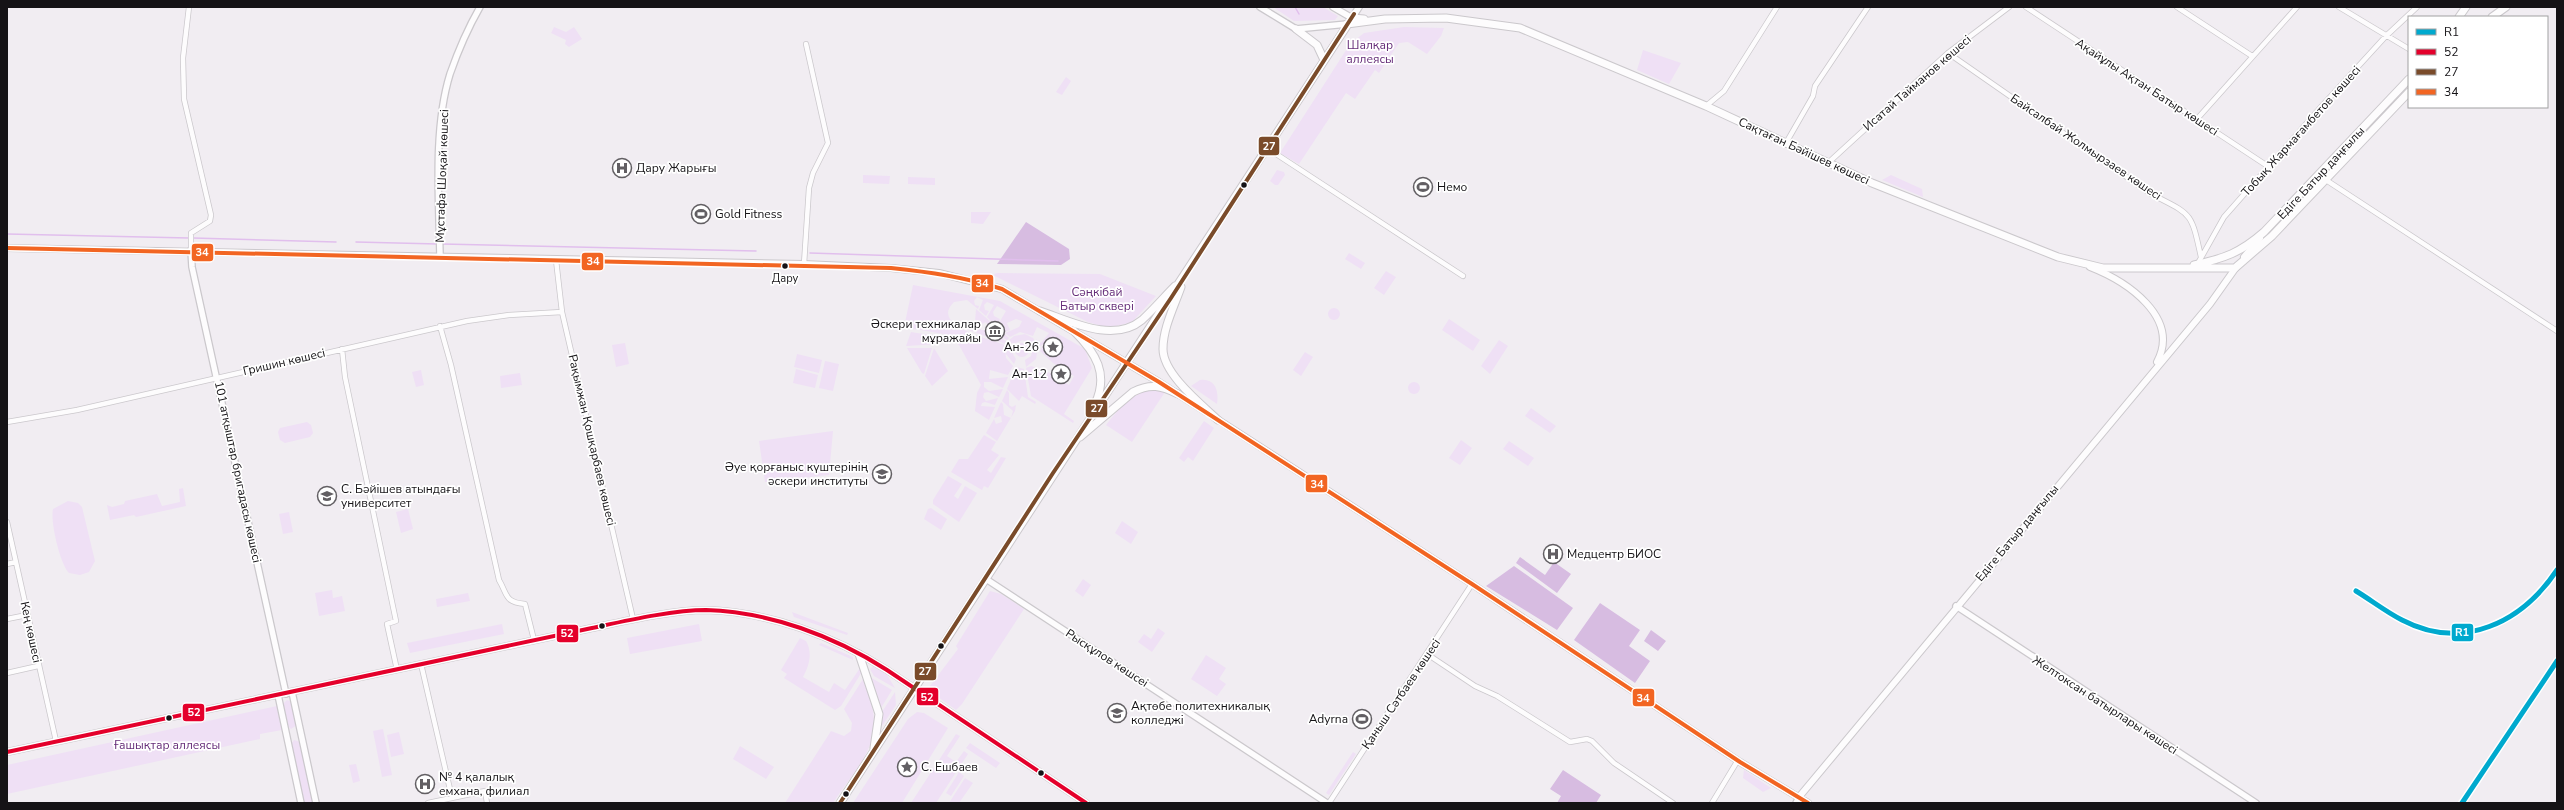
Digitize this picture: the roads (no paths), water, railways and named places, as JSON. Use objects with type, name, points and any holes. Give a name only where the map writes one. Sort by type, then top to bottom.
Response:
[{"type":"main road","points":[[840,803],[916,689],[1082,429],[1185,276],[1358,7]]},
{"type":"main road","points":[[2460,16],[2466,7]]},
{"type":"main road","points":[[2493,16],[2503,9]]},
{"type":"main road","name":"Сақтаған Бәйішев көшесі","points":[[1352,18],[1446,18],[1520,28],[1706,106],[1828,163],[1930,207],[2034,248],[2079,263],[2102,268],[2235,268]]},
{"type":"main road","name":"Сақтаған Бәйішев көшесі","points":[[1347,24],[1376,19]]},
{"type":"main road","points":[[1296,28],[1317,45],[1324,60]]},
{"type":"main road","name":"Едіге Батыр даңғылы","points":[[1799,797],[1956,606],[2210,304],[2235,268],[2264,232],[2408,80]]},
{"type":"main road","name":"Едіге Батыр даңғылы","points":[[2235,268],[2272,236],[2408,93]]},
{"type":"main road","points":[[2180,269],[2214,262],[2238,252],[2264,232]]},
{"type":"main road","points":[[7,248],[191,250],[556,260],[804,264],[891,268],[940,273],[1002,289],[1040,310],[1178,394],[1472,584],[1738,760],[1808,803]]},
{"type":"main road","points":[[2079,263],[2111,276],[2126,285],[2153,313],[2163,330],[2164,342],[2150,374]]},
{"type":"main road","points":[[1040,310],[1098,329],[1119,330],[1129,328],[1142,320],[1185,276]]},
{"type":"main road","points":[[1185,276],[1163,341],[1164,357],[1171,372],[1218,420]]},
{"type":"main road","points":[[1074,331],[1090,348],[1101,369],[1100,389],[1082,429]]},
{"type":"main road","points":[[1073,444],[1133,392],[1143,387],[1160,386],[1178,394]]},
{"type":"main road","points":[[859,654],[879,714],[873,752]]},
{"type":"street","points":[[190,7],[183,58],[184,99],[211,215],[210,221],[196,229],[190,237],[191,250]]},
{"type":"street","name":"Мұстафа Шоқай көшесі","points":[[440,257],[441,144],[444,102],[457,55],[480,7]]},
{"type":"street","points":[[1260,7],[1296,28],[1347,24]]},
{"type":"street","points":[[1333,7],[1352,18]]},
{"type":"street","points":[[1706,106],[1724,91],[1778,7]]},
{"type":"street","points":[[1786,143],[1813,96],[1815,86],[1868,7]]},
{"type":"street","name":"Исатай Тайманов көшесі","points":[[1828,163],[1863,128],[1948,53],[2009,7]]},
{"type":"street","name":"Ақайұлы Ақтан Батыр көшесі","points":[[2026,7],[2269,167]]},
{"type":"street","points":[[2177,7],[2252,56]]},
{"type":"street","points":[[2197,119],[2297,7]]},
{"type":"street","points":[[2339,7],[2408,48]]},
{"type":"street","name":"Тобық Жармағамбетов көшесі","points":[[2197,265],[2224,217],[2386,36],[2416,7]]},
{"type":"street","points":[[804,264],[809,188],[813,173],[828,143],[820,97],[806,44]]},
{"type":"street","name":"Байсалбай Жолмырзаев көшесі","points":[[1948,53],[2151,194],[2186,212],[2194,224],[2201,257]]},
{"type":"street","points":[[1267,148],[1463,276]]},
{"type":"street","points":[[2326,180],[2557,331]]},
{"type":"street","name":"101 атқыштар бригадасы көшесі","points":[[191,250],[192,267],[218,377],[286,694]]},
{"type":"street","name":"Рақымжан Қошқарбаев көшесі","points":[[556,260],[562,312],[633,619]]},
{"type":"street","name":"Гришин көшесі","points":[[7,422],[77,410],[440,326],[509,315],[562,312]]},
{"type":"street","points":[[440,326],[451,365],[499,580],[506,597],[512,601],[525,604],[534,640]]},
{"type":"street","points":[[342,349],[396,621],[388,624],[397,670]]},
{"type":"street","name":"Кең көшесі","points":[[7,522],[56,741]]},
{"type":"street","points":[[7,564],[16,562]]},
{"type":"street","name":"Рысқұлов көшсеі","points":[[986,579],[1328,803]]},
{"type":"street","name":"Қаныш Сәтбаев көшесі","points":[[1328,803],[1472,584]]},
{"type":"street","name":"Желтоксан батырлары көшесі","points":[[1956,606],[2256,803]]},
{"type":"street","points":[[7,752],[286,694],[633,619],[705,610],[763,617],[799,628],[859,654],[916,689],[1086,803]]},
{"type":"street","points":[[7,619],[27,615]]},
{"type":"street","points":[[1427,654],[1570,742],[1587,739],[1592,741],[1614,763],[1673,803]]},
{"type":"street","points":[[421,664],[452,798]]},
{"type":"street","points":[[7,673],[38,666]]},
{"type":"street","points":[[292,692],[316,803]]},
{"type":"street","points":[[278,695],[302,803]]},
{"type":"street","points":[[1712,803],[1738,760]]},
{"type":"street","points":[[428,803],[485,792],[488,803]]},
{"type":"street","points":[[1796,803],[1799,797]]},
{"type":"waterway","points":[[1295,7],[1299,14]]},
{"type":"waterway","points":[[7,234],[189,238]]},
{"type":"waterway","points":[[193,238],[336,242]]},
{"type":"waterway","points":[[356,242],[438,244]]},
{"type":"waterway","points":[[442,244],[756,251]]},
{"type":"waterway","points":[[810,253],[1058,261]]},
{"type":"place","name":"Дару Жарығы","points":[[622,168]]},
{"type":"place","name":"Немо","points":[[1423,187]]},
{"type":"place","name":"Gold Fitness","points":[[701,214]]},
{"type":"place","name":"Дару","points":[[785,266]]},
{"type":"place","name":"Әскери техникалар мұражайы","points":[[995,331]]},
{"type":"place","name":"Ан-26","points":[[1053,347]]},
{"type":"place","name":"Ан-12","points":[[1061,374]]},
{"type":"place","name":"Әуе қорғаныс күштерінің әскери институты","points":[[882,474]]},
{"type":"place","name":"С. Бәйішев атындағы университет","points":[[327,496]]},
{"type":"place","name":"Медцентр БИОС","points":[[1553,554]]},
{"type":"place","name":"Ақтөбе политехникалық колледжі","points":[[1117,713]]},
{"type":"place","name":"Adyrna","points":[[1362,719]]},
{"type":"place","name":"С. Ешбаев","points":[[907,767]]},
{"type":"place","name":"№ 4 қалалық емхана, филиал","points":[[425,784]]},
{"type":"park label","name":"Шалқар аллеясы","points":[[1370,52]]},
{"type":"park label","name":"Сәңкібай Батыр сквері","points":[[1097,299]]},
{"type":"park label","name":"Ғашықтар аллеясы","points":[[167,745]]}]
